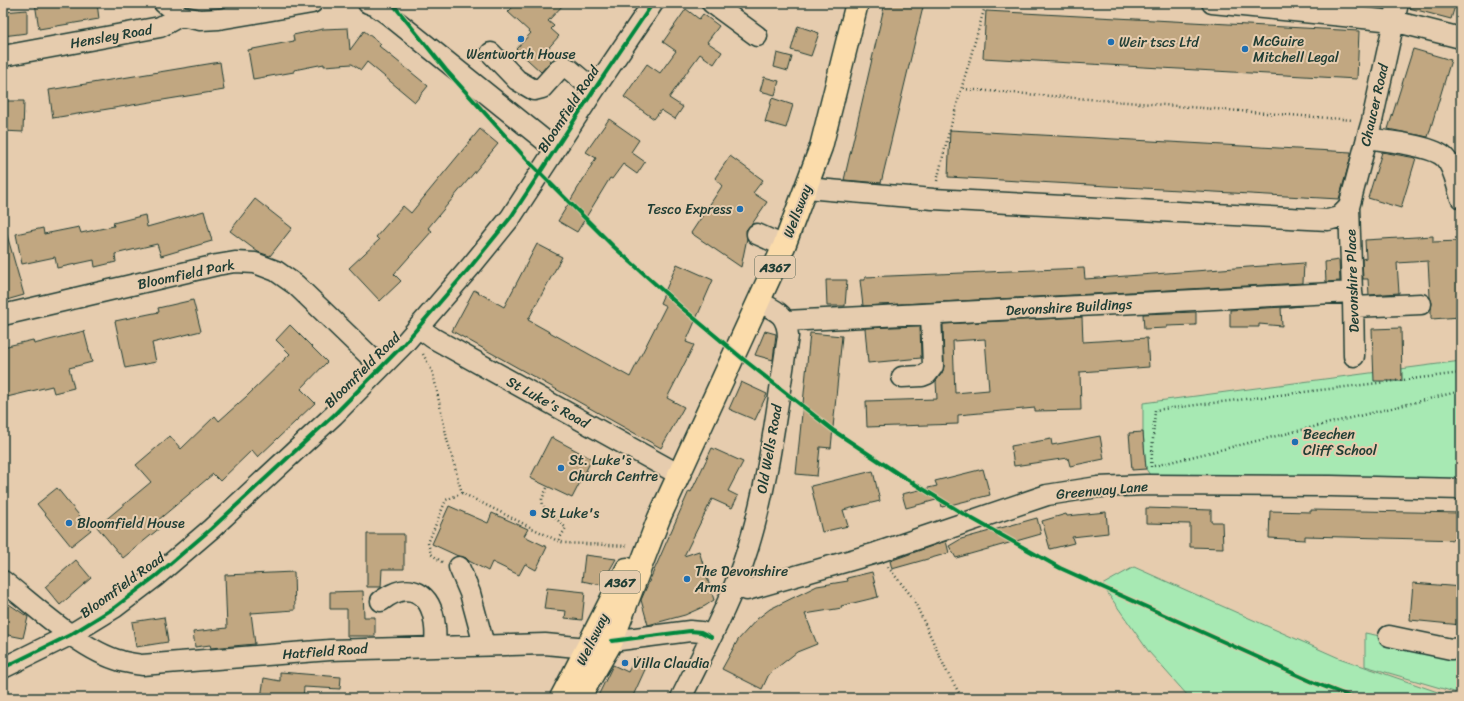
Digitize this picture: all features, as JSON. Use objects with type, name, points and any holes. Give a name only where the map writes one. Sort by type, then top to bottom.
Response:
[{"type":"main road","name":"Wellsway","points":[[579,698],[612,641],[659,518],[678,474],[784,246],[821,147],[857,3]]},
{"type":"main road","name":"Wellsway","points":[[561,698],[639,547],[659,518]]},
{"type":"main road","points":[[588,648],[612,641]]},
{"type":"street","points":[[164,3],[180,16],[200,20],[219,19],[312,3]]},
{"type":"street","points":[[368,3],[376,6],[390,16],[549,144],[556,148]]},
{"type":"street","points":[[712,3],[757,36]]},
{"type":"street","points":[[1212,3],[1395,12],[1461,38]]},
{"type":"street","name":"Bloomfield Road","points":[[3,668],[70,635],[114,608],[162,571],[211,530],[334,415],[403,345],[472,266],[511,217],[594,90],[644,7]]},
{"type":"street","name":"Chaucer Road","points":[[1349,207],[1369,130],[1395,12]]},
{"type":"street","name":"Hensley Road","points":[[3,56],[160,27],[180,16]]},
{"type":"street","points":[[491,53],[518,80],[534,90],[542,88],[563,66],[569,69],[594,90]]},
{"type":"street","points":[[1369,130],[1428,149],[1445,157],[1454,172],[1461,198]]},
{"type":"street","points":[[806,188],[933,199],[1328,220],[1339,217],[1349,207]]},
{"type":"street","name":"Devonshire Place","points":[[1349,207],[1354,356]]},
{"type":"street","points":[[757,234],[784,246]]},
{"type":"street","name":"Bloomfield Park","points":[[3,315],[217,265],[235,262],[255,263],[276,271],[296,285],[381,367]]},
{"type":"street","name":"Devonshire Buildings","points":[[786,321],[932,314],[1353,300],[1421,304]]},
{"type":"street","points":[[759,302],[772,308],[786,321]]},
{"type":"street","points":[[902,377],[922,376],[927,374],[933,366],[932,314]]},
{"type":"street","name":"Old Wells Road","points":[[681,698],[735,584],[748,549],[764,486],[788,336],[786,321]]},
{"type":"street","name":"St Luke's Road","points":[[419,328],[433,338],[678,474]]},
{"type":"street","name":"Greenway Lane","points":[[735,584],[747,590],[876,553],[1047,495],[1098,487],[1149,476],[1331,486],[1461,489]]},
{"type":"street","points":[[461,572],[470,592],[484,645]]},
{"type":"street","name":"Hatfield Road","points":[[3,581],[70,635],[104,655],[121,661],[142,665],[330,650],[545,644],[588,648]]},
{"type":"street","points":[[381,601],[390,594],[401,590],[410,590],[419,593],[426,599],[432,610],[435,627],[435,646]]},
{"type":"street","points":[[612,641],[690,631],[701,632],[711,637]]},
{"type":"street","points":[[1389,636],[1451,649],[1461,648]]},
{"type":"path","points":[[933,199],[949,132],[963,89],[986,3]]},
{"type":"path","points":[[963,89],[1369,130]]},
{"type":"path","points":[[403,345],[412,352],[418,347],[433,372],[447,439],[462,493],[558,542],[639,547]]},
{"type":"path","points":[[1461,373],[1155,410],[1149,476],[1461,391]]},
{"type":"path","points":[[547,488],[542,499],[543,506],[566,528],[558,542]]},
{"type":"path","points":[[461,572],[432,554],[428,543],[446,500],[462,493]]},
{"type":"path","points":[[876,553],[913,598],[962,698]]},
{"type":"green space","name":"Beechen Cliff School","points":[[1461,361],[1461,482],[1154,481],[1146,469],[1143,432],[1143,403]]},
{"type":"green space","points":[[1134,567],[1339,658],[1455,698],[1186,698],[1188,696],[1149,652],[1102,585]]},
{"type":"green space","points":[[1365,633],[1461,652],[1461,694],[1365,666]]},
{"type":"building","points":[[35,3],[97,3],[99,19],[39,29]]},
{"type":"building","points":[[517,3],[565,3],[548,21],[554,26],[551,29],[559,36],[544,53],[551,61],[541,72],[516,49],[531,33],[508,12]]},
{"type":"building","points":[[885,3],[924,3],[881,183],[844,180]]},
{"type":"building","points":[[1409,3],[1456,3],[1451,19],[1409,8]]},
{"type":"building","points":[[686,9],[699,19],[703,14],[719,26],[707,42],[722,52],[714,64],[700,54],[689,69],[669,98],[683,107],[675,119],[661,110],[654,119],[624,97],[647,64],[660,73],[676,51],[663,42]]},
{"type":"building","points":[[27,10],[27,33],[3,36],[3,12]]},
{"type":"building","points":[[986,11],[1359,31],[1357,79],[983,58]]},
{"type":"building","points":[[798,26],[819,33],[811,56],[791,50]]},
{"type":"building","points":[[348,28],[350,50],[364,31],[381,44],[379,46],[428,86],[415,102],[367,62],[361,70],[352,64],[324,66],[324,64],[294,70],[294,72],[253,79],[248,50],[294,41],[293,35],[323,29]]},
{"type":"building","points":[[1413,49],[1451,60],[1428,137],[1388,129]]},
{"type":"building","points":[[777,53],[792,57],[788,71],[774,67]]},
{"type":"building","points":[[220,62],[224,90],[53,118],[49,90]]},
{"type":"building","points":[[764,77],[779,81],[775,95],[760,91]]},
{"type":"building","points":[[772,98],[793,105],[786,128],[765,122]]},
{"type":"building","points":[[3,101],[24,101],[23,132],[3,131]]},
{"type":"building","points":[[609,119],[639,140],[631,152],[645,162],[637,174],[623,164],[612,179],[610,178],[577,232],[558,221],[596,158],[586,152]]},
{"type":"building","points":[[480,129],[498,144],[428,228],[432,231],[394,274],[401,281],[380,301],[349,268],[379,240],[376,237],[403,206],[411,213]]},
{"type":"building","points":[[950,130],[1351,152],[1351,156],[1339,199],[948,177]]},
{"type":"building","points":[[1382,152],[1416,158],[1401,208],[1368,198]]},
{"type":"building","points":[[730,156],[763,180],[753,193],[767,202],[746,230],[747,238],[741,267],[691,233],[722,186],[715,178]]},
{"type":"building","points":[[255,199],[292,228],[270,256],[258,252],[230,231]]},
{"type":"building","points":[[204,211],[212,241],[161,256],[157,244],[115,254],[116,262],[95,267],[94,260],[57,268],[55,257],[22,264],[16,234],[43,228],[44,234],[79,227],[81,233],[114,226],[113,223],[145,215],[147,227]]},
{"type":"building","points":[[7,235],[24,295],[3,301],[3,236]]},
{"type":"building","points":[[1433,236],[1433,242],[1461,241],[1461,317],[1431,319],[1432,303],[1430,297],[1428,261],[1397,263],[1399,293],[1369,295],[1368,279],[1363,279],[1362,259],[1366,258],[1365,240]]},
{"type":"building","points":[[537,244],[562,257],[528,320],[630,377],[666,306],[660,303],[677,264],[713,280],[686,342],[694,345],[667,398],[684,407],[661,448],[452,331],[474,290],[504,307]]},
{"type":"building","points":[[1339,260],[1340,281],[1326,282],[1325,262]]},
{"type":"building","points":[[1304,263],[1303,283],[863,306],[860,280],[865,280],[865,277],[1084,268],[1085,279]]},
{"type":"building","points":[[826,280],[847,280],[845,306],[827,306]]},
{"type":"building","points":[[193,300],[201,331],[152,343],[156,362],[125,368],[115,321],[159,312],[158,308]]},
{"type":"building","points":[[1302,306],[1281,308],[1282,326],[1259,324],[1259,327],[1230,327],[1230,310]]},
{"type":"building","points":[[1196,312],[1196,325],[1167,326],[1167,328],[1144,329],[1143,314]]},
{"type":"building","points":[[1082,317],[1083,342],[1147,338],[1149,367],[1080,372],[1081,410],[1035,411],[1035,408],[958,415],[958,424],[867,427],[866,401],[937,399],[936,381],[942,373],[944,366],[943,324]],"holes":[[[985,339],[989,390],[955,393],[953,341]]]},
{"type":"building","points":[[290,325],[327,362],[301,389],[315,403],[258,457],[252,450],[220,481],[213,474],[157,521],[161,527],[123,558],[97,527],[151,482],[136,465],[170,436],[181,449],[215,416],[219,421],[247,396],[290,354],[276,340]]},
{"type":"building","points":[[920,326],[921,358],[868,363],[865,328]]},
{"type":"building","points":[[1401,328],[1402,381],[1374,381],[1372,329]]},
{"type":"building","points":[[84,331],[92,362],[69,368],[74,388],[54,393],[52,386],[3,398],[3,347],[33,340],[34,344]]},
{"type":"building","points":[[765,331],[776,334],[773,360],[755,355]]},
{"type":"building","points":[[810,333],[842,336],[831,448],[820,447],[817,476],[796,474]]},
{"type":"building","points":[[741,382],[767,394],[755,420],[729,409]]},
{"type":"building","points":[[1143,432],[1146,469],[1132,470],[1129,433]]},
{"type":"building","points":[[1100,436],[1104,459],[1070,466],[1068,458],[1014,466],[1011,446],[1051,439],[1052,445]]},
{"type":"building","name":"St. Luke's Church Centre","points":[[551,437],[592,459],[572,498],[530,478]]},
{"type":"building","points":[[712,448],[743,462],[728,491],[738,496],[732,508],[712,499],[684,556],[699,551],[714,600],[685,615],[648,625],[641,600],[689,491],[691,492]]},
{"type":"building","points":[[983,469],[990,495],[942,507],[940,499],[906,508],[902,494],[937,486],[935,481]]},
{"type":"building","points":[[873,471],[880,501],[843,510],[848,526],[822,532],[811,486]]},
{"type":"building","points":[[57,488],[91,530],[71,546],[37,504]]},
{"type":"building","points":[[449,506],[488,523],[492,513],[528,529],[524,536],[547,547],[536,570],[525,564],[519,575],[492,562],[488,571],[466,558],[432,544]]},
{"type":"building","points":[[1146,508],[1211,510],[1211,522],[1222,522],[1223,548],[1190,547],[1190,524],[1146,523]]},
{"type":"building","points":[[1311,510],[1461,513],[1461,540],[1305,536],[1305,540],[1269,538],[1270,511],[1311,512]]},
{"type":"building","points":[[1106,512],[1108,533],[1072,537],[1074,543],[1050,549],[1042,521],[1066,514],[1067,516]]},
{"type":"building","points":[[1037,518],[1041,534],[956,558],[949,546],[961,539]]},
{"type":"building","points":[[367,534],[404,534],[404,569],[382,569],[381,587],[367,587]]},
{"type":"building","points":[[946,541],[949,553],[892,569],[890,561]]},
{"type":"building","points":[[585,555],[616,559],[608,573],[603,571],[602,585],[582,581]]},
{"type":"building","points":[[76,560],[91,578],[60,605],[45,587]]},
{"type":"building","points":[[294,572],[295,610],[251,613],[255,644],[211,648],[210,645],[195,647],[193,632],[227,628],[225,575]]},
{"type":"building","points":[[872,572],[878,597],[841,606],[842,608],[805,614],[817,644],[797,652],[769,674],[762,689],[722,669],[738,640],[757,619],[770,609],[817,586],[848,581],[847,578]]},
{"type":"building","points":[[1413,583],[1461,587],[1461,625],[1410,620]]},
{"type":"building","points":[[547,588],[585,592],[582,620],[565,618],[566,611],[544,609]]},
{"type":"building","points":[[363,591],[364,617],[375,617],[375,636],[347,636],[347,609],[330,609],[330,592]]},
{"type":"building","points":[[3,600],[28,617],[23,638],[3,634]]},
{"type":"building","points":[[164,617],[168,642],[136,647],[132,622]]},
{"type":"building","points":[[636,657],[648,663],[632,698],[597,698],[613,665],[628,672]]},
{"type":"building","points":[[280,672],[341,677],[340,689],[304,687],[303,698],[261,698],[264,678],[280,681]]},
{"type":"cycle path","points":[[392,3],[446,70],[530,163],[613,246],[682,308],[743,359],[834,431],[897,473],[962,513],[1060,568],[1315,683],[1354,698]]},
{"type":"cycle path","points":[[3,668],[70,635],[114,608],[156,576],[211,529],[334,415],[403,345],[511,217],[653,3]]},
{"type":"cycle path","points":[[612,641],[690,631],[701,632],[711,637]]},
{"type":"place","name":"Wentworth House","points":[[521,39]]},
{"type":"place","name":"Weir tscs Ltd","points":[[1111,42]]},
{"type":"place","name":"McGuire Mitchell Legal","points":[[1245,49]]},
{"type":"place","name":"Tesco Express","points":[[740,209]]},
{"type":"place","name":"Beechen Cliff School","points":[[1295,442]]},
{"type":"place","name":"St. Luke's Church Centre","points":[[561,468]]},
{"type":"place","name":"St Luke's","points":[[533,513]]},
{"type":"place","name":"Bloomfield House","points":[[69,523]]},
{"type":"place","name":"The Devonshire Arms","points":[[687,579]]},
{"type":"place","name":"Villa Claudia","points":[[625,663]]}]
